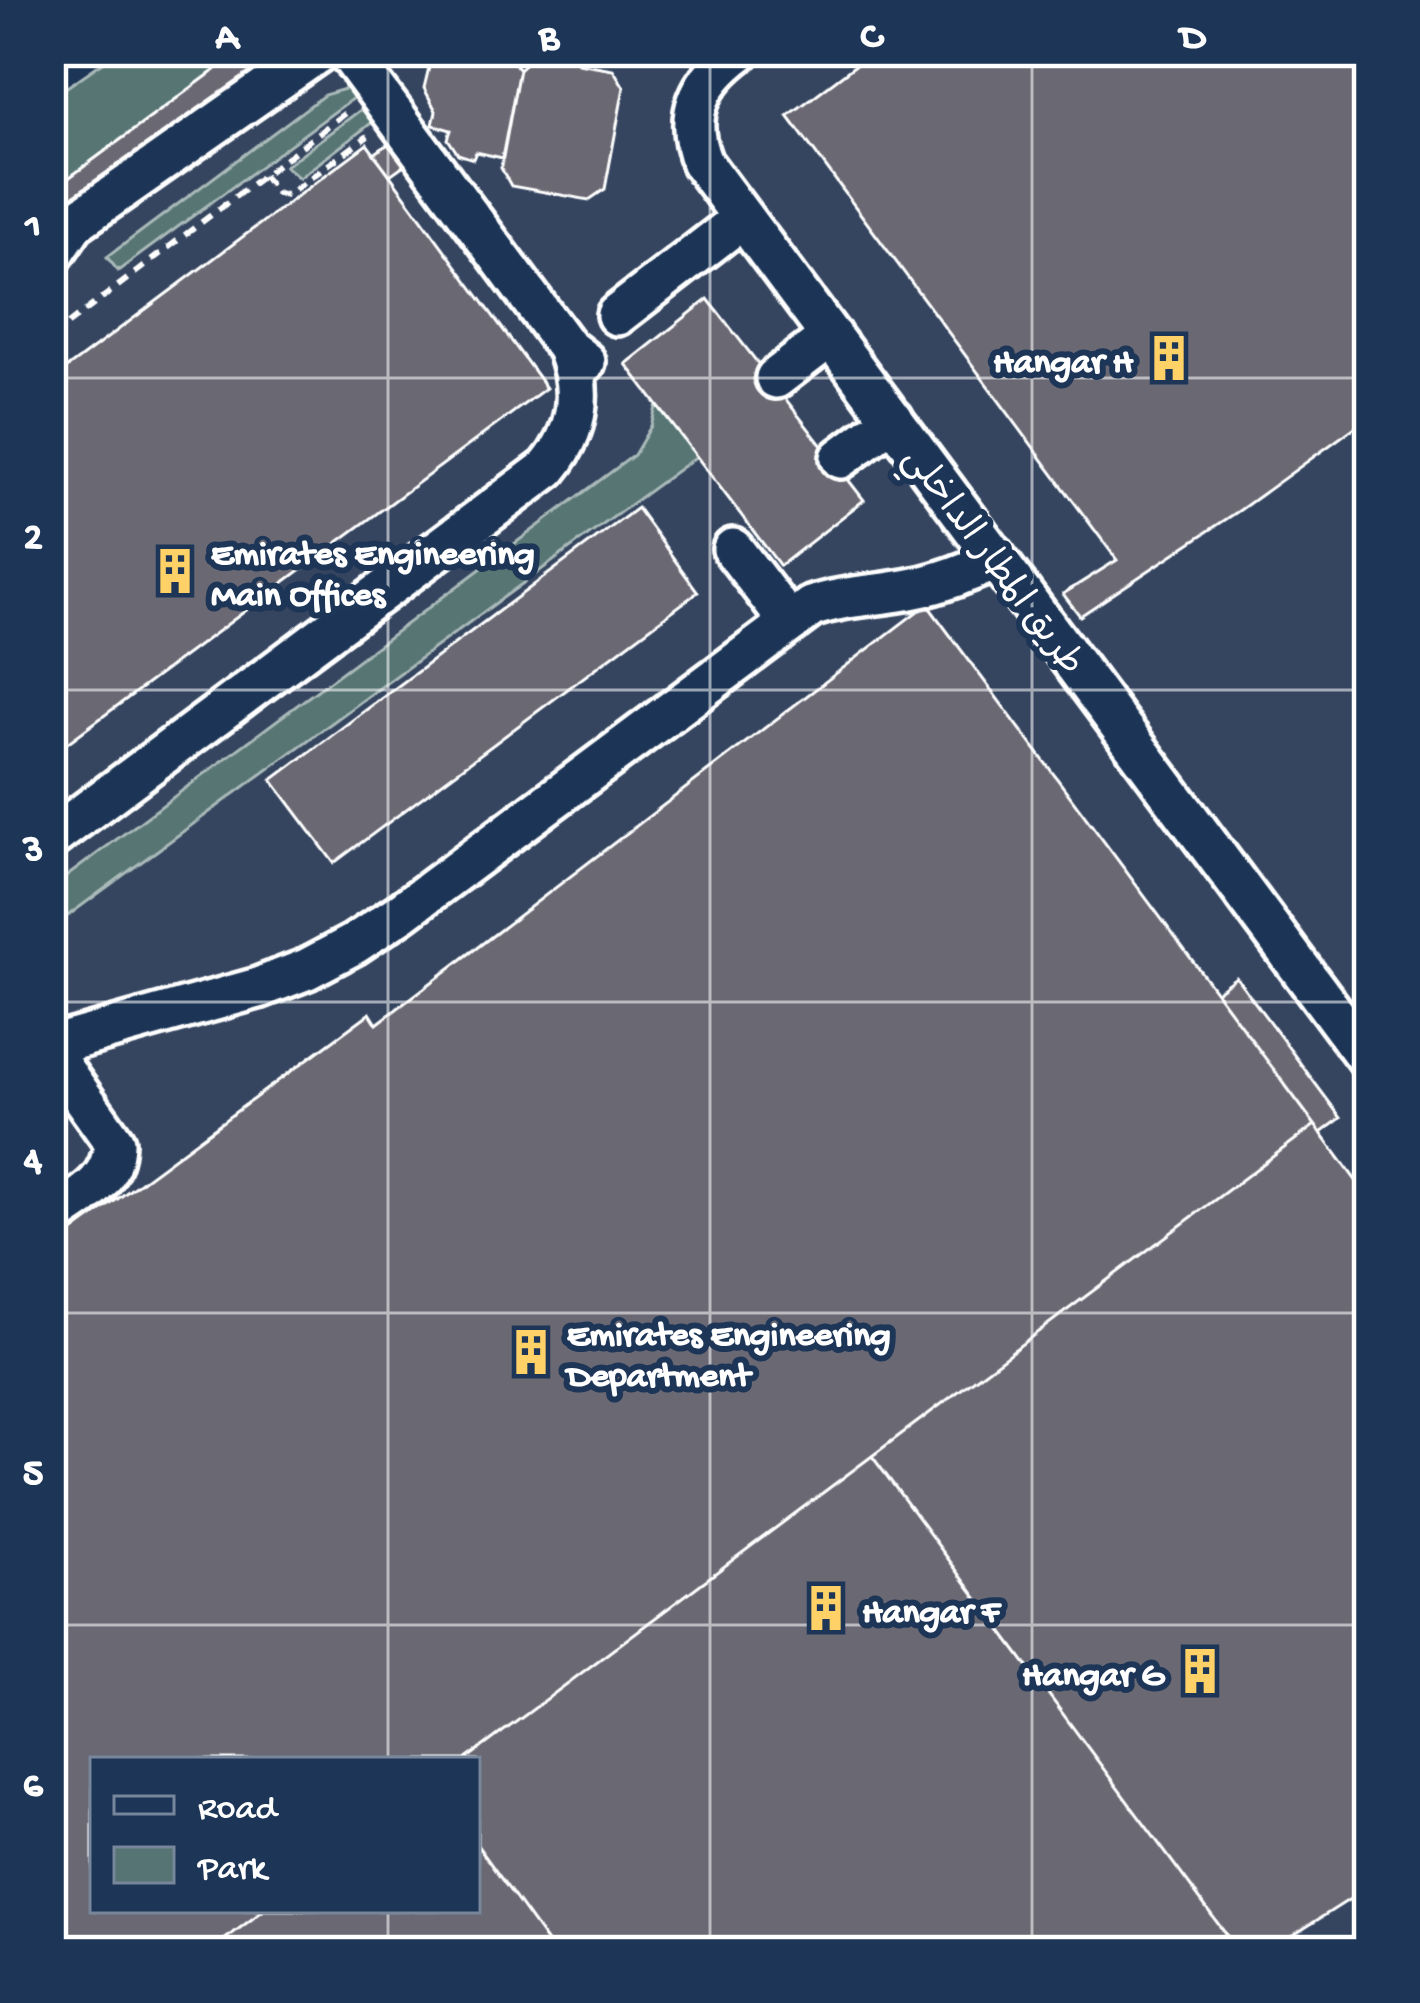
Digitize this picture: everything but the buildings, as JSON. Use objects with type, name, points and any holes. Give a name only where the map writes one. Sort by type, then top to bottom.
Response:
[{"type":"lane","points":[[51,257],[62,225],[320,51]]},
{"type":"lane","points":[[51,838],[548,468],[569,461],[598,426],[597,381],[585,362],[568,348],[347,51]]},
{"type":"lane","name":"طريق المطار الداخلي","points":[[740,51],[700,88],[692,118],[693,141],[702,163],[1369,1060]]},
{"type":"lane","points":[[616,316],[743,218]]},
{"type":"lane","points":[[776,378],[831,336]]},
{"type":"lane","points":[[842,458],[893,419]]},
{"type":"lane","points":[[733,549],[788,621]]},
{"type":"lane","points":[[51,1218],[107,1176],[114,1142],[51,1049],[307,969],[402,913],[788,621],[833,599],[930,585],[997,560]]},
{"type":"path","points":[[262,175],[276,193],[294,192],[385,102]]},
{"type":"path","points":[[51,337],[262,175],[385,102]]},
{"type":"shaded area","points":[[241,51],[1369,51],[1369,1952],[51,1952],[51,191]]},
{"type":"green space","points":[[119,51],[241,51],[51,191],[51,98]]},
{"type":"green space","points":[[348,88],[364,90],[118,271],[107,257],[324,95]]},
{"type":"green space","points":[[367,105],[378,118],[299,178],[285,166]]},
{"type":"green space","points":[[657,404],[697,456],[51,928],[51,888],[634,455]]},
{"type":"place","name":"Hangar H","points":[[1169,358]]},
{"type":"place","name":"Emirates Engineering Main Offices","points":[[175,571]]},
{"type":"place","name":"Emirates Engineering Department","points":[[531,1352]]},
{"type":"place","name":"Hangar F","points":[[826,1608]]},
{"type":"place","name":"Hangar G","points":[[1200,1671]]}]
